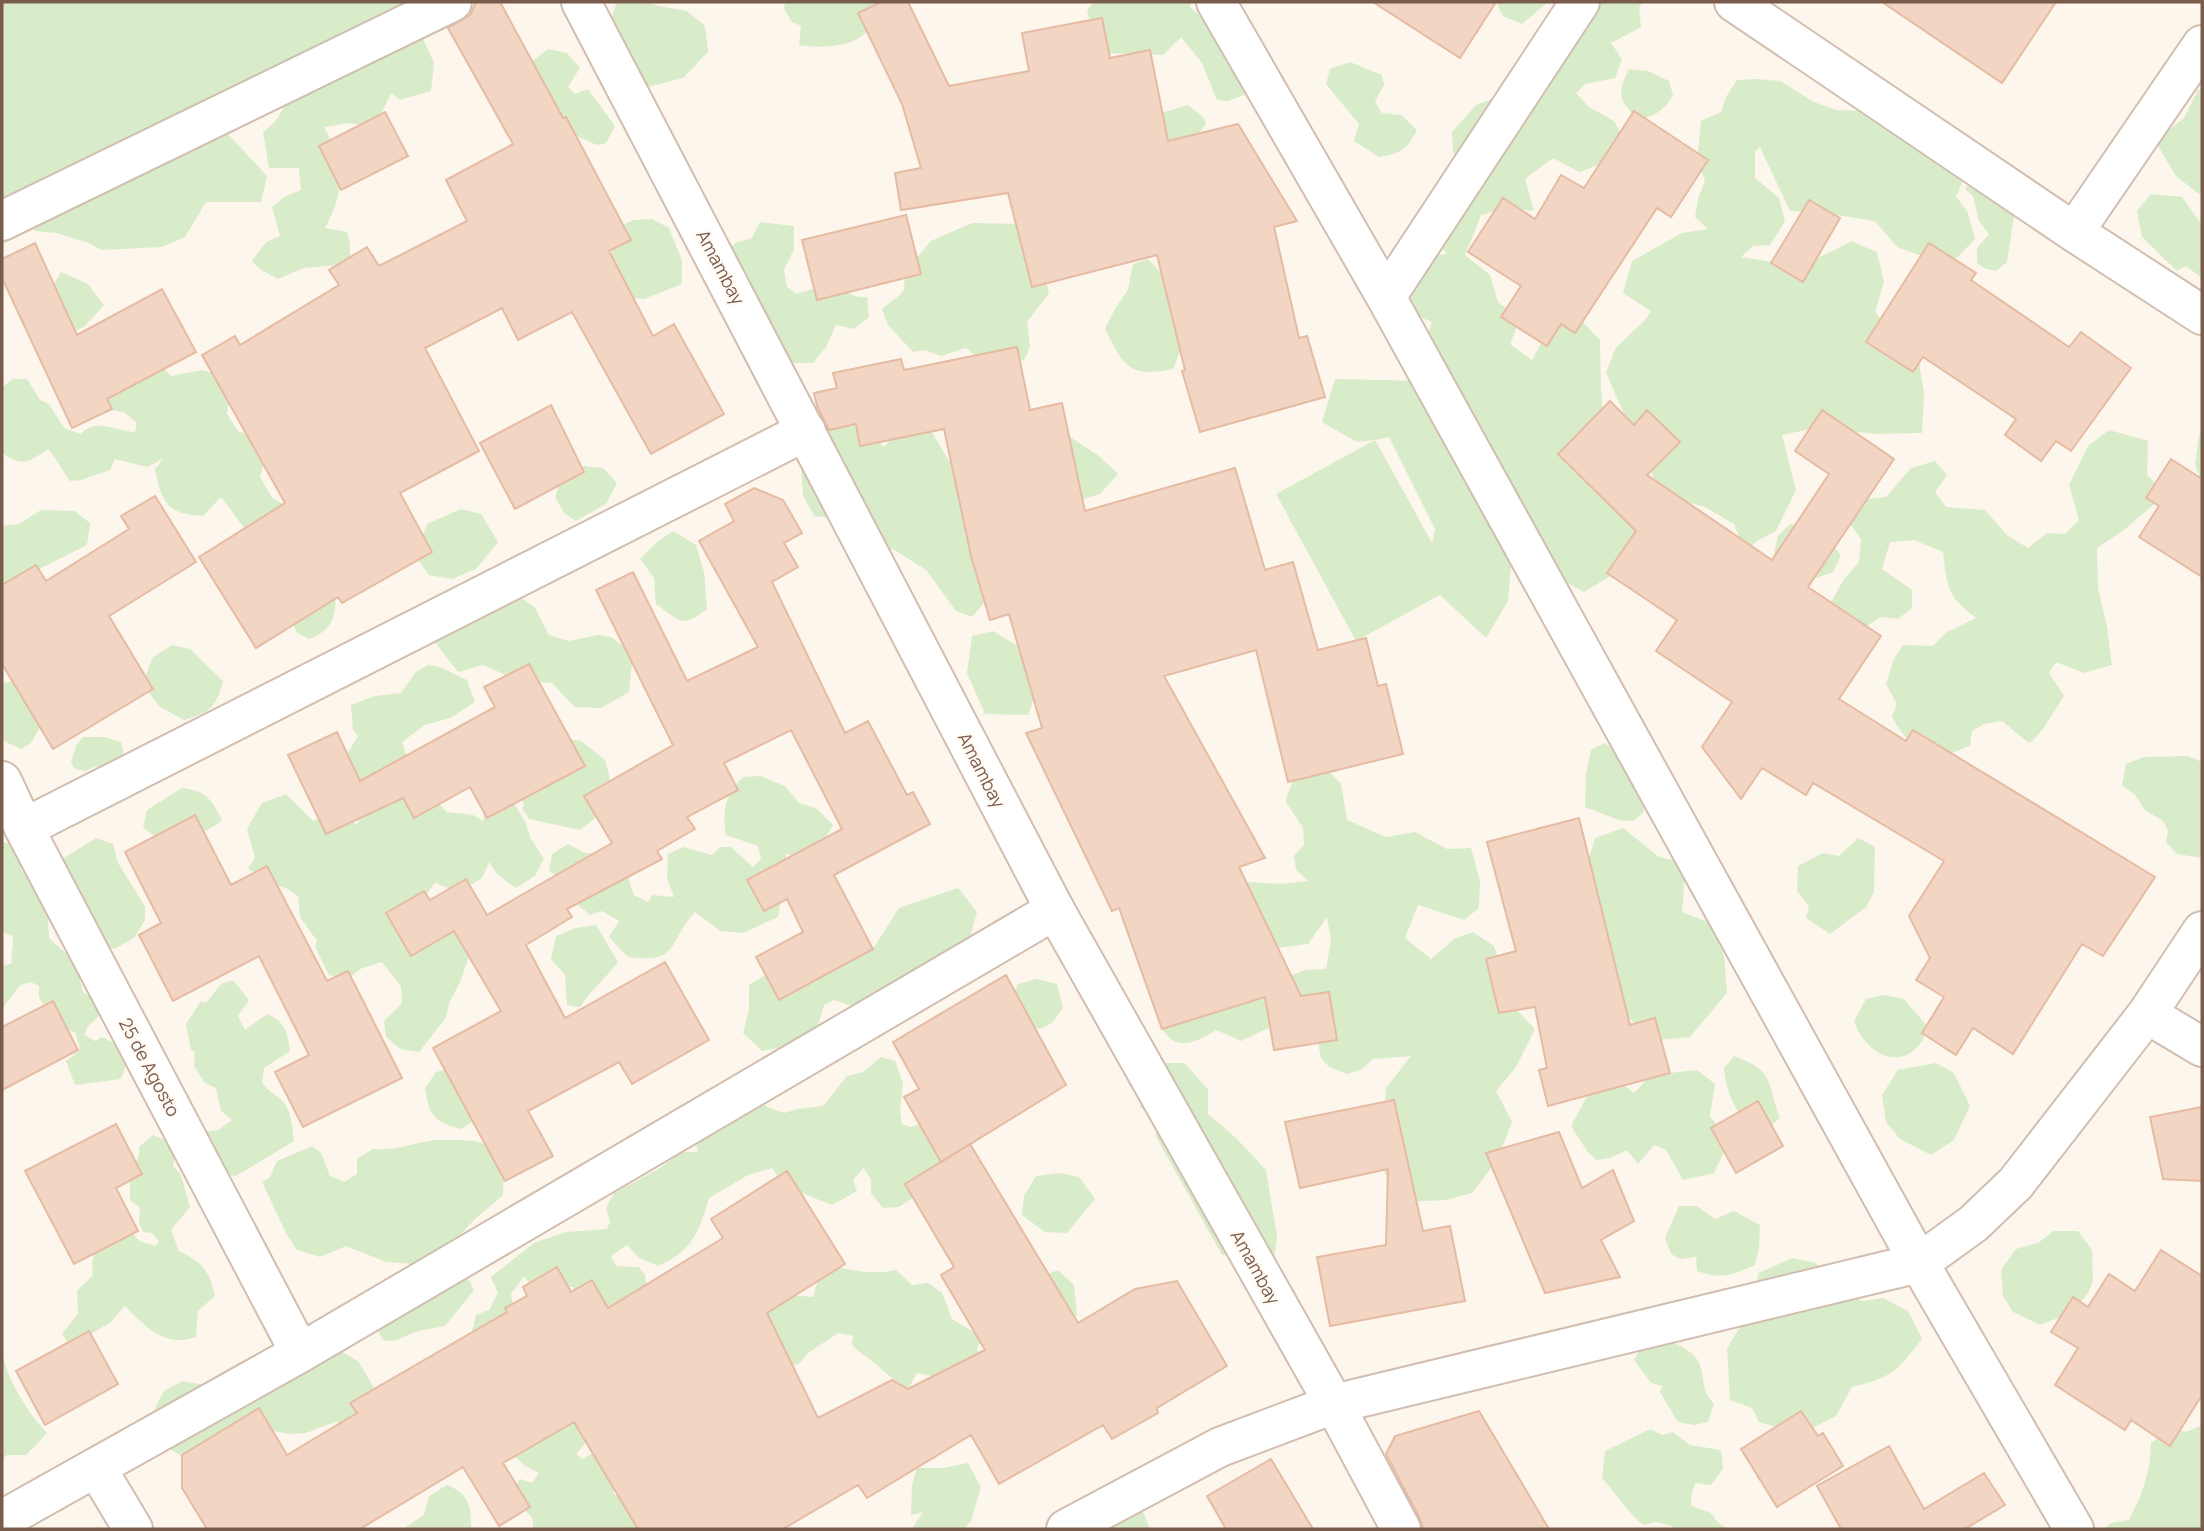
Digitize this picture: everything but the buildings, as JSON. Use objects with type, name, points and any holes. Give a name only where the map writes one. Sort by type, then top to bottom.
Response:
[{"type":"street","points":[[2,221],[452,2]]},
{"type":"street","name":"Amambay","points":[[582,2],[1055,909],[1334,1404],[1401,1529]]},
{"type":"street","points":[[1216,2],[1386,297],[1919,1263],[2074,1529]]},
{"type":"street","points":[[1386,297],[1580,2]]},
{"type":"street","points":[[1734,2],[2074,232],[2202,315]]},
{"type":"street","points":[[2074,232],[2202,45]]},
{"type":"street","points":[[24,828],[806,431]]},
{"type":"street","name":"25 de Agosto","points":[[2,781],[24,828],[300,1353]]},
{"type":"street","points":[[2,1520],[300,1353],[1055,909]]},
{"type":"street","points":[[1066,1529],[1220,1447],[1334,1404],[1919,1263],[1973,1224],[2016,1183],[2147,1014],[2202,931]]},
{"type":"street","points":[[2147,1014],[2202,1047]]},
{"type":"street","points":[[96,1467],[133,1529]]},
{"type":"green space","points":[[2,2],[435,2],[422,36],[434,63],[431,91],[400,100],[391,93],[375,127],[349,123],[324,127],[336,154],[340,177],[337,201],[325,228],[347,232],[350,264],[304,268],[278,279],[261,270],[252,261],[266,242],[280,236],[272,207],[284,197],[301,190],[299,168],[269,168],[263,132],[275,122],[287,102],[214,119],[267,176],[261,202],[206,202],[185,237],[162,247],[101,250],[89,243],[56,233],[34,231],[27,198],[22,229],[2,245]]},
{"type":"green space","points":[[617,2],[648,2],[687,11],[705,26],[708,52],[683,78],[636,90],[610,22]]},
{"type":"green space","points":[[785,2],[882,2],[867,32],[841,45],[824,47],[799,45],[801,26],[792,22],[784,9]]},
{"type":"green space","points":[[1093,2],[1190,2],[1190,7],[1206,21],[1251,92],[1228,101],[1217,100],[1202,63],[1181,37],[1163,55],[1102,53],[1095,42],[1087,11]]},
{"type":"green space","points":[[1496,2],[1548,2],[1522,24],[1503,16]]},
{"type":"green space","points":[[1563,2],[1643,2],[1639,7],[1641,27],[1611,43],[1622,59],[1615,78],[1585,84],[1576,93],[1589,107],[1614,121],[1624,140],[1613,159],[1580,172],[1553,158],[1525,179],[1534,211],[1506,208],[1481,215],[1465,255],[1490,275],[1498,302],[1520,319],[1510,344],[1532,360],[1552,324],[1567,320],[1583,322],[1600,340],[1604,420],[1646,486],[1635,561],[1584,592],[1550,574],[1511,565],[1508,601],[1486,638],[1440,595],[1356,641],[1276,494],[1375,440],[1357,442],[1322,422],[1335,379],[1427,381],[1424,346],[1432,322],[1405,311],[1407,281],[1428,255],[1447,254],[1435,240],[1460,169],[1453,152],[1452,132],[1476,105],[1492,99]],"holes":[[[1389,437],[1435,529],[1432,543],[1375,440]]]},
{"type":"green space","points":[[548,49],[567,53],[580,68],[568,87],[575,94],[588,89],[615,126],[606,143],[597,145],[569,133],[526,66]]},
{"type":"green space","points":[[1350,62],[1382,75],[1384,85],[1375,102],[1382,113],[1401,115],[1417,130],[1410,142],[1393,154],[1379,157],[1354,141],[1359,124],[1326,84],[1330,69]]},
{"type":"green space","points":[[1629,69],[1648,71],[1669,81],[1673,95],[1659,112],[1639,120],[1627,108],[1621,92]]},
{"type":"green space","points":[[1737,80],[1780,81],[1814,102],[1836,110],[1869,111],[1967,172],[1956,196],[1968,213],[1975,239],[1949,266],[1897,247],[1875,221],[1818,212],[1790,211],[1760,147],[1755,152],[1755,178],[1779,198],[1785,221],[1770,245],[1753,246],[1741,257],[1799,266],[1851,241],[1877,252],[1884,282],[1875,312],[1919,362],[1924,394],[1922,433],[1874,434],[1821,427],[1782,435],[1796,490],[1776,531],[1745,551],[1734,524],[1705,507],[1673,498],[1654,482],[1651,466],[1632,432],[1606,373],[1615,349],[1651,311],[1623,293],[1632,261],[1682,233],[1708,229],[1695,217],[1705,181],[1697,160],[1701,121],[1721,112],[1726,97]]},
{"type":"green space","points":[[2202,88],[2202,194],[2199,194],[2176,176],[2155,141],[2184,118],[2198,90]]},
{"type":"green space","points":[[1188,105],[1203,117],[1206,124],[1191,144],[1138,138],[1151,116]]},
{"type":"green space","points":[[1976,175],[2016,203],[2007,262],[1996,271],[1977,263],[1977,248],[1989,234],[1979,221],[1973,196],[1965,189]]},
{"type":"green space","points":[[2151,194],[2182,197],[2202,222],[2202,278],[2186,266],[2177,271],[2142,237],[2137,211]]},
{"type":"green space","points":[[652,219],[669,228],[682,261],[682,284],[644,299],[626,297],[610,256],[619,227],[633,220]]},
{"type":"green space","points":[[760,222],[794,226],[794,249],[784,270],[787,287],[797,294],[831,286],[854,296],[867,297],[869,317],[854,329],[836,325],[826,347],[813,363],[790,363],[756,306],[759,301],[726,254],[735,243],[752,238]]},
{"type":"green space","points":[[972,223],[1018,224],[1043,269],[1049,293],[1027,322],[1030,347],[1024,360],[989,367],[966,348],[941,356],[925,350],[913,352],[888,325],[882,309],[901,294],[905,272],[931,241]]},
{"type":"green space","points":[[1148,259],[1167,279],[1189,330],[1173,369],[1146,372],[1129,366],[1123,360],[1105,329],[1128,290],[1133,264]]},
{"type":"green space","points":[[61,272],[88,284],[104,305],[84,327],[70,333],[46,297]]},
{"type":"green space","points":[[150,355],[171,376],[203,370],[219,375],[230,392],[227,414],[238,431],[255,437],[265,458],[260,477],[272,498],[292,508],[257,545],[221,497],[203,516],[181,513],[168,504],[160,490],[155,469],[163,459],[147,467],[115,459],[110,470],[70,481],[48,449],[21,462],[2,453],[2,387],[13,379],[27,379],[40,400],[49,404],[64,428],[81,434],[93,426],[135,432],[137,423],[125,413],[102,407],[97,394]]},
{"type":"green space","points":[[833,407],[865,427],[884,447],[901,429],[930,429],[948,459],[962,475],[1045,453],[1070,437],[1099,456],[1118,474],[1100,494],[964,534],[986,561],[991,595],[972,617],[956,611],[926,570],[893,549],[879,555],[853,520],[814,516],[803,495],[798,425]]},
{"type":"green space","points":[[2109,430],[2148,441],[2147,475],[2166,494],[2124,530],[2097,548],[2098,588],[2112,665],[2084,673],[2056,662],[2049,673],[2064,696],[2044,728],[2029,743],[2002,721],[1984,724],[1972,731],[1970,746],[1945,755],[1923,752],[1905,736],[1892,717],[1897,704],[1886,684],[1894,659],[1903,645],[1933,646],[1947,632],[1976,618],[1959,603],[1950,590],[1943,552],[1914,540],[1890,542],[1882,569],[1912,590],[1912,608],[1898,619],[1880,617],[1867,626],[1849,626],[1830,604],[1844,579],[1859,562],[1861,539],[1845,516],[1857,500],[1886,497],[1911,468],[1935,461],[1947,475],[1935,492],[1946,507],[1985,510],[2007,535],[2028,548],[2047,533],[2065,534],[2079,520],[2069,485],[2088,446]]},
{"type":"green space","points":[[2202,433],[2202,484],[2195,464],[2199,435]]},
{"type":"green space","points":[[584,466],[603,468],[617,483],[606,504],[576,521],[565,514],[555,498],[561,479]]},
{"type":"green space","points":[[461,509],[481,514],[498,542],[476,569],[452,579],[429,575],[415,556],[427,524]]},
{"type":"green space","points":[[41,510],[74,511],[90,523],[87,545],[23,577],[2,598],[2,526],[19,524]]},
{"type":"green space","points":[[1790,524],[1805,527],[1818,534],[1841,555],[1833,572],[1811,580],[1784,579],[1773,558],[1778,536]]},
{"type":"green space","points":[[673,531],[696,545],[704,572],[707,609],[686,621],[676,618],[656,604],[654,578],[640,559]]},
{"type":"green space","points":[[336,585],[335,611],[325,630],[309,639],[296,632],[290,612]]},
{"type":"green space","points":[[512,591],[535,608],[549,635],[569,641],[598,635],[611,637],[633,653],[629,692],[601,708],[575,707],[552,683],[520,681],[483,665],[458,672],[435,642],[445,619]]},
{"type":"green space","points":[[993,631],[1034,656],[1040,682],[1028,715],[985,714],[967,673],[972,636]]},
{"type":"green space","points":[[172,645],[190,649],[223,681],[211,708],[184,720],[160,707],[142,684],[153,657]]},
{"type":"green space","points":[[428,665],[440,667],[467,680],[475,702],[450,718],[425,725],[402,742],[415,772],[425,788],[447,812],[473,815],[483,821],[487,795],[506,791],[544,859],[535,876],[516,888],[498,875],[489,862],[482,878],[459,892],[435,883],[418,905],[475,940],[445,1019],[419,1052],[400,1049],[386,1037],[384,1021],[402,1003],[401,986],[382,962],[362,968],[346,980],[329,975],[315,947],[317,941],[300,917],[298,896],[286,888],[267,883],[248,868],[255,858],[247,829],[262,803],[286,794],[313,821],[336,815],[357,825],[365,808],[344,759],[358,736],[353,730],[351,705],[375,696],[401,693],[416,672]]},
{"type":"green space","points":[[19,680],[45,718],[31,743],[21,749],[2,740],[2,683]]},
{"type":"green space","points":[[545,735],[581,741],[605,760],[615,797],[602,813],[580,830],[529,819],[522,808],[524,805],[517,789]]},
{"type":"green space","points":[[83,737],[104,737],[121,742],[124,756],[106,777],[97,766],[85,771],[75,769],[71,762],[76,746]]},
{"type":"green space","points":[[1604,743],[1625,756],[1645,788],[1644,811],[1634,821],[1619,820],[1585,807],[1586,775],[1591,750]]},
{"type":"green space","points":[[2188,756],[2202,762],[2202,858],[2177,854],[2166,842],[2168,830],[2163,821],[2145,810],[2135,795],[2122,785],[2126,764],[2144,757]]},
{"type":"green space","points":[[1323,765],[1341,784],[1347,820],[1386,837],[1415,832],[1447,849],[1471,848],[1480,881],[1479,908],[1464,920],[1418,905],[1405,938],[1431,959],[1454,939],[1473,932],[1494,946],[1502,969],[1503,996],[1535,1029],[1516,1067],[1496,1091],[1512,1122],[1498,1159],[1472,1193],[1446,1200],[1401,1202],[1384,1171],[1366,1150],[1383,1120],[1386,1088],[1411,1056],[1373,1059],[1362,1069],[1347,1074],[1329,1067],[1321,1058],[1312,1012],[1290,976],[1305,970],[1326,969],[1331,940],[1327,917],[1308,944],[1279,948],[1247,931],[1234,895],[1247,882],[1282,884],[1308,881],[1296,870],[1294,856],[1304,845],[1303,828],[1286,802],[1297,776],[1308,769]]},
{"type":"green space","points":[[760,776],[785,786],[799,803],[816,808],[833,825],[812,861],[786,854],[786,871],[778,917],[743,933],[720,931],[695,912],[665,954],[645,958],[628,957],[609,937],[619,921],[602,911],[590,915],[572,900],[565,881],[549,871],[552,854],[568,844],[585,853],[605,854],[619,865],[628,878],[634,895],[648,902],[652,895],[674,897],[667,879],[668,854],[683,847],[712,855],[720,847],[731,847],[753,867],[761,859],[758,846],[726,835],[724,818],[726,803],[732,790],[743,777]]},
{"type":"green space","points":[[182,788],[197,791],[207,797],[222,820],[194,836],[163,843],[143,827],[147,810]]},
{"type":"green space","points":[[1623,828],[1659,857],[1686,863],[1682,912],[1711,923],[1724,956],[1727,993],[1690,1037],[1649,1041],[1623,1010],[1603,977],[1613,949],[1598,940],[1586,867],[1595,838]]},
{"type":"green space","points":[[96,838],[113,844],[118,863],[145,906],[145,920],[134,938],[114,949],[107,946],[63,877],[64,858]]},
{"type":"green space","points":[[1858,838],[1875,847],[1874,892],[1866,907],[1830,934],[1806,918],[1809,906],[1797,891],[1798,866],[1823,853],[1839,856]]},
{"type":"green space","points":[[2,842],[13,844],[19,853],[22,871],[33,888],[47,892],[58,908],[48,919],[49,938],[75,959],[83,992],[97,1001],[99,1016],[88,1026],[84,1035],[95,1041],[102,1037],[118,1045],[127,1062],[121,1079],[75,1085],[66,1061],[80,1050],[75,1032],[55,1026],[39,997],[39,986],[31,982],[20,985],[2,1009],[2,966],[12,963],[13,943],[12,936],[2,932]]},
{"type":"green space","points":[[958,888],[977,912],[966,951],[864,1010],[834,1000],[824,1005],[814,1038],[792,1046],[762,1051],[743,1033],[749,1009],[749,985],[765,975],[788,982],[844,953],[873,949],[899,908]]},
{"type":"green space","points":[[596,925],[618,962],[580,1007],[567,1005],[565,975],[551,959],[556,936],[576,928]]},
{"type":"green space","points":[[1264,977],[1276,1024],[1241,1041],[1216,1030],[1194,1041],[1180,1043],[1174,1041],[1162,1029],[1168,1001]]},
{"type":"green space","points":[[1036,979],[1057,984],[1063,1008],[1052,1023],[1040,1029],[1026,1025],[1011,999],[1018,984]]},
{"type":"green space","points":[[233,980],[249,1000],[238,1016],[245,1030],[267,1014],[278,1020],[287,1033],[290,1051],[264,1068],[262,1083],[287,1107],[294,1141],[236,1176],[218,1174],[202,1132],[218,1130],[232,1120],[221,1111],[216,1088],[205,1083],[194,1066],[195,1052],[191,1050],[186,1024],[201,1001],[206,1003],[221,984]]},
{"type":"green space","points":[[1884,995],[1904,999],[1928,1027],[1921,1042],[1912,1052],[1902,1057],[1891,1057],[1870,1046],[1854,1021],[1866,999]]},
{"type":"green space","points":[[1734,1056],[1757,1067],[1768,1079],[1780,1118],[1760,1135],[1739,1113],[1728,1088],[1724,1068]]},
{"type":"green space","points":[[881,1057],[895,1061],[903,1083],[900,1110],[902,1124],[911,1127],[929,1121],[952,1163],[923,1191],[899,1207],[883,1208],[871,1193],[871,1179],[863,1168],[853,1180],[857,1191],[832,1205],[784,1186],[772,1168],[748,1175],[709,1198],[693,1239],[670,1260],[658,1266],[638,1257],[627,1245],[611,1256],[616,1266],[639,1267],[645,1275],[649,1302],[625,1318],[581,1300],[573,1287],[532,1287],[524,1276],[511,1294],[516,1321],[471,1336],[476,1315],[489,1310],[498,1293],[491,1277],[534,1243],[566,1232],[607,1229],[610,1222],[606,1208],[614,1193],[657,1170],[682,1152],[698,1152],[692,1121],[745,1091],[768,1107],[784,1113],[823,1106],[847,1076],[863,1072]]},
{"type":"green space","points":[[1159,1063],[1184,1063],[1208,1089],[1208,1114],[1236,1138],[1266,1170],[1277,1236],[1274,1260],[1282,1272],[1279,1281],[1247,1257],[1222,1255],[1155,1135],[1161,1123],[1140,1107],[1145,1084]]},
{"type":"green space","points":[[1936,1063],[1954,1073],[1970,1106],[1954,1140],[1931,1155],[1900,1139],[1886,1122],[1882,1095],[1898,1070]]},
{"type":"green space","points":[[454,1067],[477,1119],[461,1129],[434,1116],[425,1088],[436,1072]]},
{"type":"green space","points":[[1697,1070],[1715,1084],[1710,1117],[1730,1139],[1714,1173],[1683,1180],[1666,1150],[1654,1145],[1638,1164],[1627,1150],[1610,1158],[1596,1160],[1571,1126],[1594,1083],[1613,1077],[1634,1093],[1651,1075]]},
{"type":"green space","points":[[153,1135],[166,1141],[176,1152],[173,1166],[181,1175],[190,1207],[171,1230],[179,1251],[204,1268],[215,1296],[198,1311],[196,1337],[185,1340],[165,1338],[148,1328],[125,1306],[110,1323],[72,1349],[62,1334],[78,1314],[77,1291],[93,1275],[92,1263],[96,1247],[131,1231],[139,1241],[156,1246],[159,1241],[152,1233],[143,1232],[139,1223],[140,1208],[130,1200],[130,1173],[139,1156],[139,1147]]},
{"type":"green space","points":[[435,1140],[473,1141],[490,1146],[502,1160],[503,1195],[473,1221],[447,1249],[414,1264],[386,1262],[346,1246],[320,1257],[297,1250],[262,1182],[270,1177],[277,1161],[312,1146],[321,1153],[330,1176],[344,1182],[357,1174],[357,1159],[373,1149],[396,1148]]},
{"type":"green space","points":[[1059,1173],[1079,1177],[1095,1199],[1067,1233],[1045,1232],[1022,1215],[1024,1196],[1036,1176]]},
{"type":"green space","points":[[1679,1206],[1697,1206],[1715,1219],[1734,1211],[1760,1225],[1755,1265],[1720,1276],[1697,1271],[1696,1257],[1680,1259],[1671,1254],[1665,1238]]},
{"type":"green space","points":[[2054,1231],[2078,1231],[2092,1250],[2093,1281],[2088,1293],[2073,1312],[2040,1325],[2013,1312],[2003,1296],[2001,1270],[2016,1249],[2038,1243]]},
{"type":"green space","points":[[1792,1258],[1816,1263],[1839,1293],[1863,1301],[1883,1298],[1908,1311],[1922,1339],[1893,1372],[1852,1387],[1836,1416],[1801,1434],[1759,1422],[1752,1408],[1730,1400],[1727,1349],[1741,1325],[1759,1273]]},
{"type":"green space","points":[[831,1265],[864,1272],[896,1270],[912,1285],[928,1283],[942,1293],[952,1319],[982,1337],[977,1349],[981,1359],[943,1378],[917,1373],[908,1389],[856,1349],[851,1343],[854,1336],[838,1333],[808,1353],[799,1364],[785,1366],[748,1312],[777,1294],[813,1297],[821,1270]]},
{"type":"green space","points":[[1058,1270],[1074,1285],[1077,1316],[1051,1333],[1029,1281]]},
{"type":"green space","points":[[466,1274],[474,1290],[445,1326],[419,1331],[397,1340],[383,1340],[376,1328]]},
{"type":"green space","points":[[1661,1337],[1685,1348],[1699,1362],[1705,1390],[1714,1404],[1708,1422],[1694,1425],[1678,1422],[1660,1392],[1662,1386],[1651,1383],[1634,1360],[1645,1341]]},
{"type":"green space","points":[[335,1348],[358,1361],[379,1396],[346,1440],[337,1421],[306,1433],[289,1434],[244,1426],[189,1461],[147,1434],[153,1412],[164,1391],[182,1381],[205,1385]]},
{"type":"green space","points":[[2,1353],[20,1396],[47,1433],[26,1455],[7,1455],[2,1459]]},
{"type":"green space","points":[[547,1370],[591,1437],[576,1454],[583,1459],[600,1448],[619,1474],[613,1493],[624,1501],[644,1502],[662,1529],[533,1529],[533,1520],[512,1491],[520,1479],[532,1483],[539,1473],[525,1466],[503,1445]]},
{"type":"green space","points":[[2202,1425],[2202,1529],[2104,1529],[2111,1523],[2129,1520],[2145,1483],[2151,1443],[2172,1428],[2186,1432]]},
{"type":"green space","points":[[1650,1429],[1662,1435],[1673,1432],[1690,1445],[1721,1450],[1723,1469],[1711,1485],[1695,1483],[1691,1506],[1711,1513],[1718,1523],[1728,1529],[1672,1529],[1672,1526],[1656,1522],[1644,1525],[1602,1478],[1605,1451]]},
{"type":"green space","points":[[968,1463],[981,1487],[971,1521],[964,1529],[912,1529],[923,1512],[911,1515],[912,1485],[917,1468],[943,1468]]},
{"type":"green space","points":[[447,1485],[464,1496],[474,1529],[406,1529],[424,1515],[429,1496]]},
{"type":"green space","points":[[1131,1493],[1150,1529],[1086,1529]]}]
